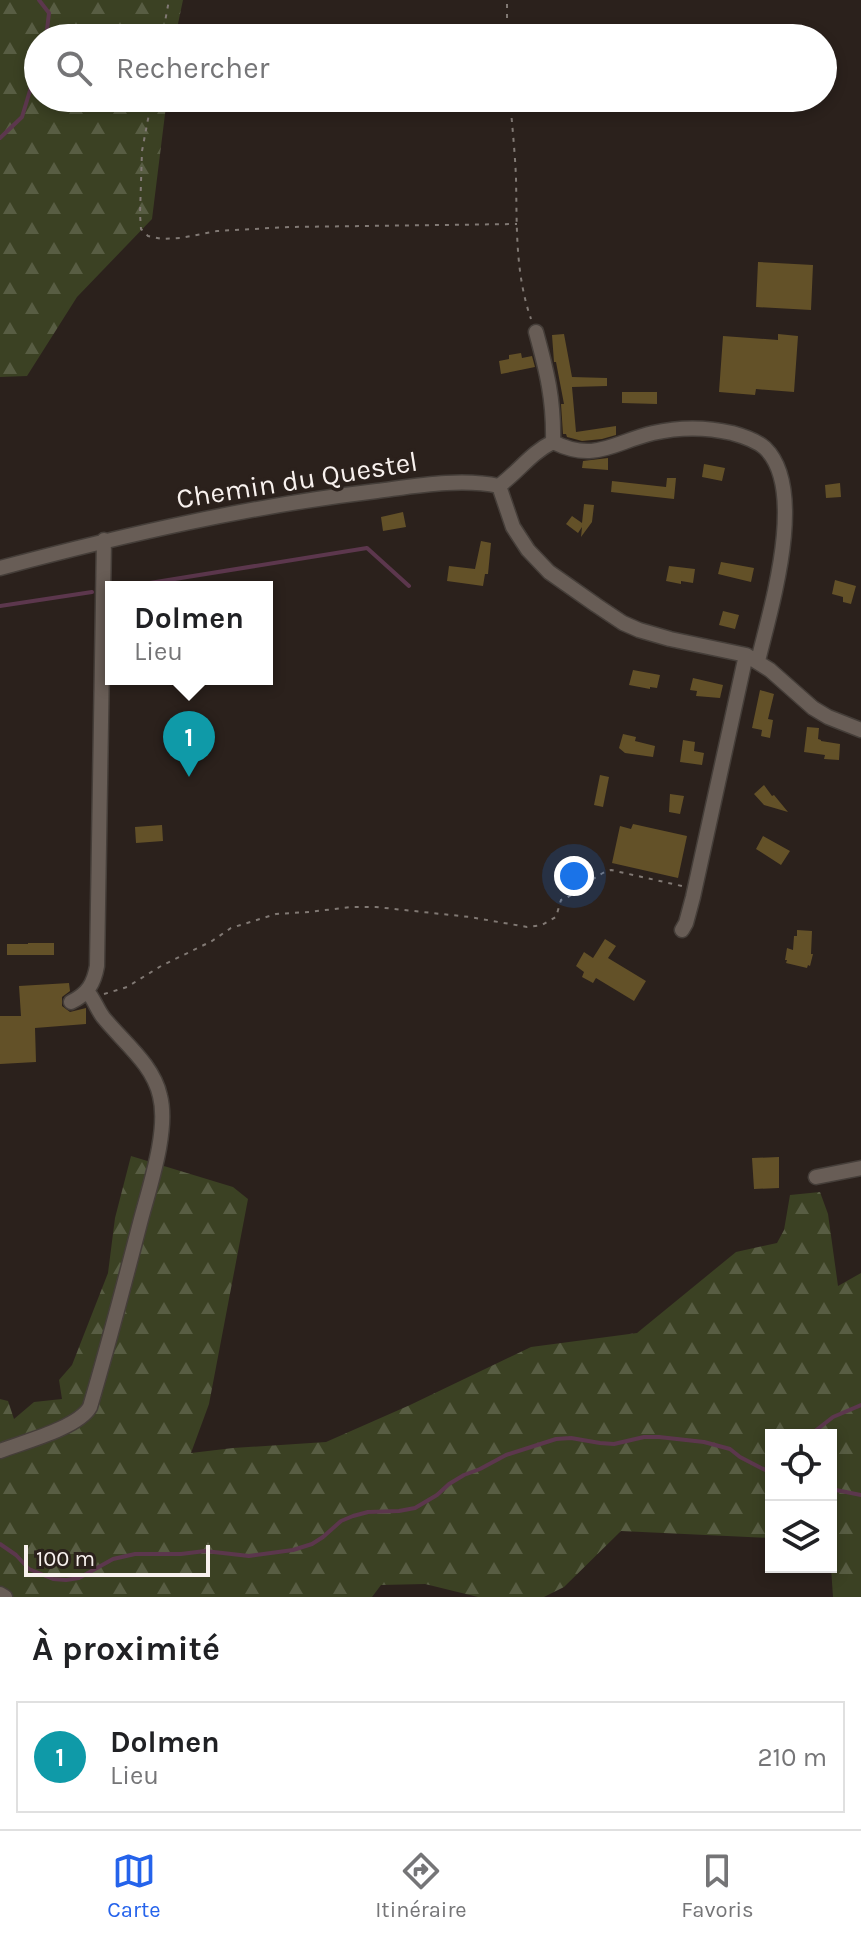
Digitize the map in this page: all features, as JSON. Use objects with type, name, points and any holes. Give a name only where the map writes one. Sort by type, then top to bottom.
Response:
[{"type":"street","points":[[536,332],[550,382],[553,442]]},
{"type":"street","points":[[553,442],[565,448],[590,451],[683,428],[734,434],[757,442],[770,454],[783,489],[785,527],[780,562],[682,930]]},
{"type":"street","points":[[553,442],[539,449],[499,486],[513,527],[528,550],[549,572],[623,623],[649,633],[752,658],[813,708],[861,730]]},
{"type":"street","name":"Chemin du Questel","points":[[0,568],[104,540],[347,494],[471,483],[499,486]]},
{"type":"street","points":[[71,1002],[89,994],[97,966],[104,540]]},
{"type":"street","points":[[0,1451],[71,1424],[86,1415],[110,1339],[155,1163],[163,1121],[156,1083],[132,1049],[101,1014],[89,994]]},
{"type":"street","points":[[816,1177],[861,1168]]},
{"type":"path","points":[[165,24],[169,0]]},
{"type":"path","points":[[507,0],[507,24]]},
{"type":"path","points":[[149,112],[142,151],[140,214],[141,229],[148,236],[181,238],[217,231],[289,227],[517,224]]},
{"type":"path","points":[[511,112],[518,259],[527,306]]},
{"type":"path","points":[[89,994],[127,987],[231,928],[276,914],[376,907],[470,917],[527,927],[542,925],[556,917],[561,900],[579,892],[603,872],[611,870],[682,886]]},
{"type":"green space","points":[[0,0],[183,0],[178,24],[24,24],[24,112],[165,112],[152,219],[77,297],[27,376],[0,377]]},
{"type":"green space","points":[[131,1156],[233,1187],[248,1199],[209,1404],[191,1453],[326,1442],[531,1347],[637,1333],[736,1252],[777,1243],[784,1230],[790,1195],[820,1192],[828,1214],[838,1286],[861,1273],[861,1597],[833,1597],[831,1573],[837,1573],[837,1429],[765,1429],[765,1538],[621,1531],[564,1587],[544,1597],[478,1597],[425,1584],[381,1585],[372,1597],[0,1597],[0,1399],[8,1401],[14,1419],[34,1402],[62,1399],[59,1380],[72,1365],[108,1273],[115,1218]]},
{"type":"building","points":[[758,262],[813,265],[811,310],[756,307]]},
{"type":"building","points":[[564,334],[572,377],[607,378],[607,386],[572,387],[576,432],[616,426],[616,435],[582,441],[563,434],[561,404],[564,404],[554,362],[552,335]]},
{"type":"building","points":[[778,334],[798,336],[794,392],[756,389],[755,395],[719,392],[723,336],[778,340]]},
{"type":"building","points":[[521,353],[522,358],[532,356],[535,367],[501,374],[499,361]]},
{"type":"building","points":[[622,392],[657,392],[657,404],[622,403]]},
{"type":"building","points":[[608,458],[608,470],[582,468],[583,461]]},
{"type":"building","points":[[704,464],[725,468],[722,481],[702,477]]},
{"type":"building","points":[[667,478],[676,478],[674,499],[611,492],[612,481],[666,487]]},
{"type":"building","points":[[840,483],[841,497],[826,498],[825,485]]},
{"type":"building","points":[[584,504],[594,505],[592,522],[581,537],[582,527],[578,533],[566,524],[572,516],[582,523]]},
{"type":"building","points":[[403,512],[406,527],[383,531],[381,517]]},
{"type":"building","points":[[481,541],[491,543],[488,574],[485,574],[483,586],[447,581],[449,566],[475,569]]},
{"type":"building","points":[[721,562],[754,568],[751,582],[718,574]]},
{"type":"building","points":[[669,566],[695,569],[693,583],[666,581]]},
{"type":"building","points":[[835,580],[856,586],[851,604],[843,602],[843,597],[832,594]]},
{"type":"building","points":[[723,611],[739,615],[735,629],[719,625]]},
{"type":"building","points":[[633,670],[660,675],[657,688],[629,685]]},
{"type":"building","points":[[693,678],[723,685],[720,698],[696,696],[697,691],[690,690]]},
{"type":"building","points":[[760,690],[774,694],[768,719],[773,720],[770,738],[761,736],[762,730],[752,728]]},
{"type":"building","points":[[807,727],[819,728],[818,739],[821,741],[840,744],[839,760],[804,752]]},
{"type":"building","points":[[623,734],[655,746],[653,757],[625,753],[619,748]]},
{"type":"building","points":[[683,740],[695,742],[694,751],[704,753],[702,765],[680,762]]},
{"type":"building","points":[[600,775],[609,777],[603,807],[594,805]]},
{"type":"building","points":[[764,785],[788,812],[764,805],[754,794]]},
{"type":"building","points":[[670,794],[684,796],[680,814],[669,812]]},
{"type":"building","points":[[633,824],[687,836],[678,878],[612,863],[620,826],[631,829]]},
{"type":"building","points":[[162,825],[163,841],[136,843],[135,827]]},
{"type":"building","points":[[763,836],[790,851],[781,865],[756,849]]},
{"type":"building","points":[[797,930],[812,931],[813,954],[807,968],[786,963],[785,960],[787,948],[793,950]]},
{"type":"building","points":[[605,939],[616,946],[608,958],[646,981],[634,1001],[596,978],[593,983],[582,977],[584,972],[576,966],[584,952],[593,958]]},
{"type":"building","points":[[54,943],[54,955],[7,955],[7,944]]},
{"type":"building","points":[[69,983],[70,991],[62,997],[62,1006],[70,1012],[86,1008],[86,1024],[35,1028],[36,1062],[0,1064],[0,1016],[21,1016],[19,986]]},
{"type":"building","points":[[779,1157],[779,1188],[754,1189],[752,1158]]},
{"type":"waterway","points":[[39,0],[49,13],[48,24]]},
{"type":"waterway","points":[[0,138],[22,117],[24,110]]},
{"type":"waterway","points":[[162,581],[367,548],[409,586]]},
{"type":"waterway","points":[[0,606],[92,592]]},
{"type":"waterway","points":[[818,1429],[833,1417],[861,1405]]},
{"type":"waterway","points":[[0,1544],[29,1569],[53,1579],[66,1580],[79,1578],[113,1559],[135,1554],[205,1551],[249,1556],[293,1550],[312,1544],[341,1521],[353,1516],[415,1508],[464,1475],[506,1455],[556,1439],[614,1444],[659,1437],[704,1442],[730,1449],[765,1470]]},
{"type":"waterway","points":[[837,1490],[861,1495]]},
{"type":"place","name":"Dolmen","points":[[189,777]]}]
